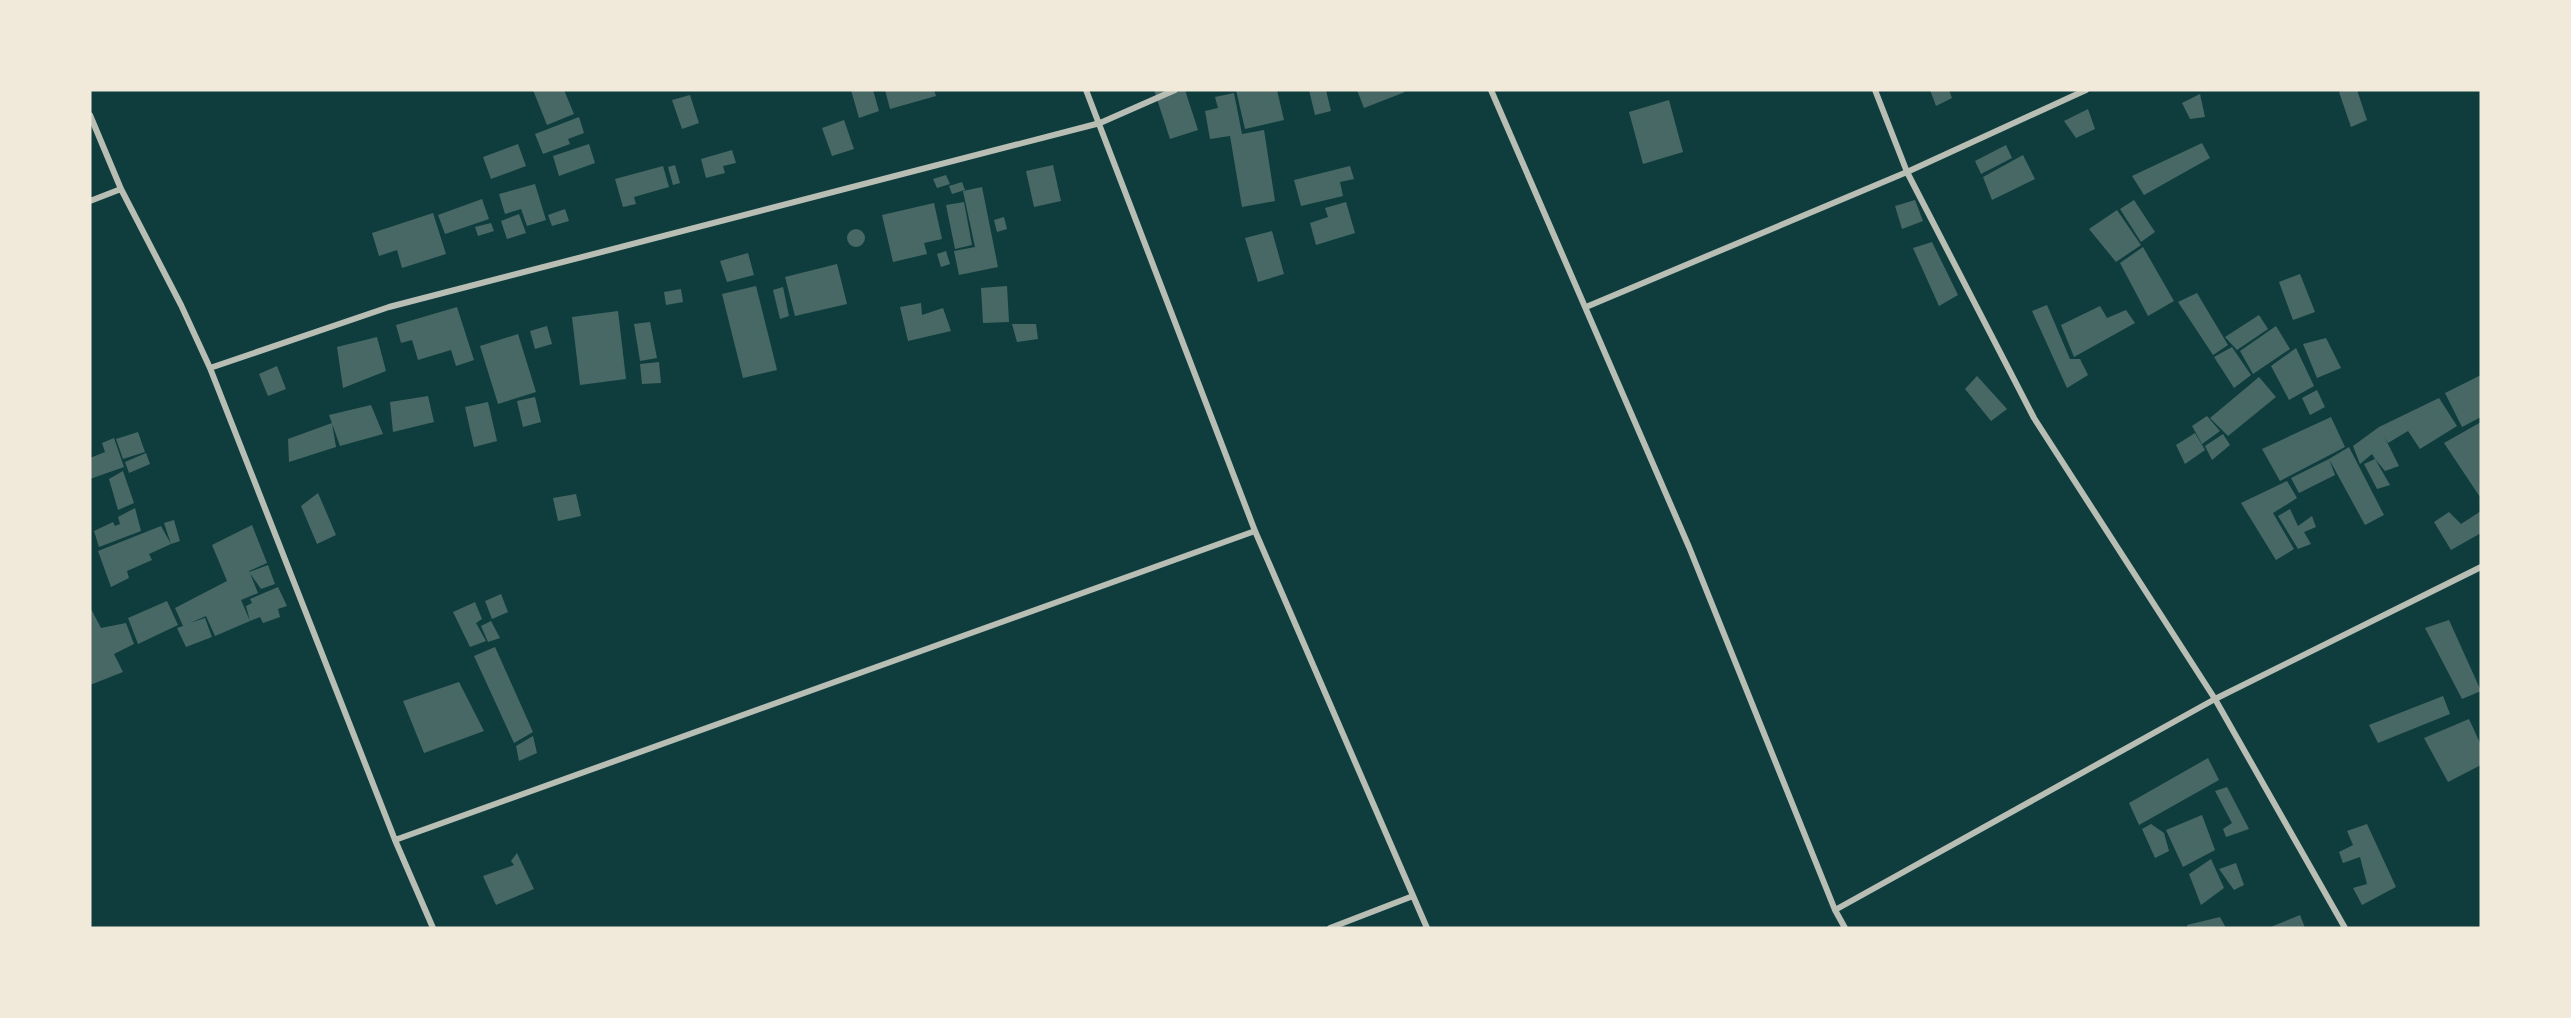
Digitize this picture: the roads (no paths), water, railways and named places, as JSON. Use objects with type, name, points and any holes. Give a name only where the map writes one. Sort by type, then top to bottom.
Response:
[{"type":"street","points":[[1086,90],[1255,531],[1427,928]]},
{"type":"street","points":[[210,368],[389,307],[1100,123],[1175,90]]},
{"type":"street","points":[[1491,90],[1689,547],[1835,910],[1845,928]]},
{"type":"street","points":[[1875,90],[1907,172],[2034,418],[2215,699],[2345,928]]},
{"type":"street","points":[[1586,307],[1907,172],[2086,90]]},
{"type":"street","points":[[90,115],[122,189],[210,368],[395,840],[433,928]]},
{"type":"street","points":[[90,201],[122,189]]},
{"type":"street","points":[[395,840],[1255,531]]},
{"type":"street","points":[[1835,910],[2215,699],[2481,567]]},
{"type":"street","points":[[1330,928],[1413,896]]}]
